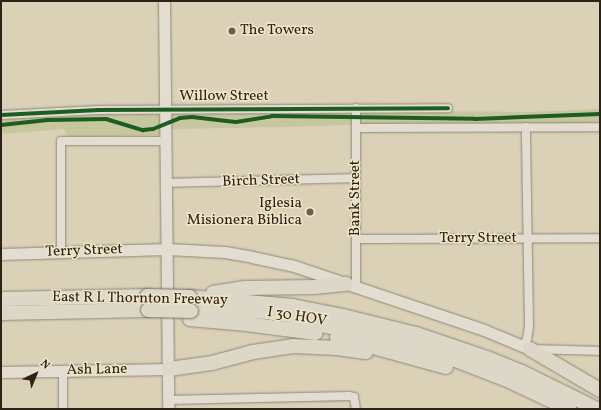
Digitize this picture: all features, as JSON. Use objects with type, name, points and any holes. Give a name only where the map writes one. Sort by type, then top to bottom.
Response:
[{"type":"highway","points":[[191,308],[245,288],[351,286]]},
{"type":"highway","name":"East R L Thornton Freeway","points":[[1,299],[148,308],[293,306],[343,316],[416,334],[480,355],[522,372],[597,409]]},
{"type":"highway","points":[[1,309],[148,308]]},
{"type":"highway","points":[[1,313],[148,308]]},
{"type":"highway","name":"East R L Thornton Freeway","points":[[1,321],[148,308],[191,308],[343,338],[438,364],[507,390],[548,409]]},
{"type":"highway","name":"I 30 HOV","points":[[191,308],[285,319],[347,330],[386,339],[479,368],[570,409]]},
{"type":"highway","name":"I 30 HOV","points":[[191,308],[266,312],[306,318],[382,334],[460,357],[499,372],[577,409]]},
{"type":"highway","points":[[168,369],[212,363],[252,352],[293,346],[338,348],[438,364]]},
{"type":"highway","points":[[527,347],[600,390]]},
{"type":"main road","points":[[164,1],[168,404]]},
{"type":"main road","points":[[167,249],[225,252],[291,265],[478,328],[527,347]]},
{"type":"main road","name":"Terry Street","points":[[1,254],[167,249]]},
{"type":"main road","name":"Ash Lane","points":[[1,372],[168,369]]},
{"type":"street","name":"Bank Street","points":[[351,286],[356,239],[356,108]]},
{"type":"street","name":"Willow Street","points":[[1,115],[52,111],[166,109],[448,108]]},
{"type":"street","points":[[526,127],[529,327],[527,347],[600,351]]},
{"type":"street","points":[[356,128],[600,127]]},
{"type":"street","points":[[61,252],[61,141],[166,141]]},
{"type":"street","name":"Birch Street","points":[[166,183],[356,178]]},
{"type":"street","name":"Terry Street","points":[[356,239],[600,238]]},
{"type":"street","points":[[63,371],[63,409]]},
{"type":"street","points":[[168,404],[341,396],[354,398],[356,409]]},
{"type":"green space","points":[[600,109],[600,125],[362,124],[360,121],[353,121],[352,125],[286,127],[171,129],[171,126],[162,129],[160,134],[156,135],[70,137],[66,134],[64,129],[1,134],[1,120],[72,114],[158,113],[161,114],[162,121],[171,117],[172,113],[347,111],[351,114],[360,114],[366,111],[532,112]]},
{"type":"cycle path","points":[[1,115],[99,110],[448,108]]},
{"type":"cycle path","points":[[1,125],[48,120],[106,119],[143,130],[153,129],[180,118],[192,117],[236,122],[272,116],[475,119],[600,114]]},
{"type":"place","name":"The Towers","points":[[232,31]]},
{"type":"place","name":"Iglesia Misionera Biblica","points":[[310,212]]}]
